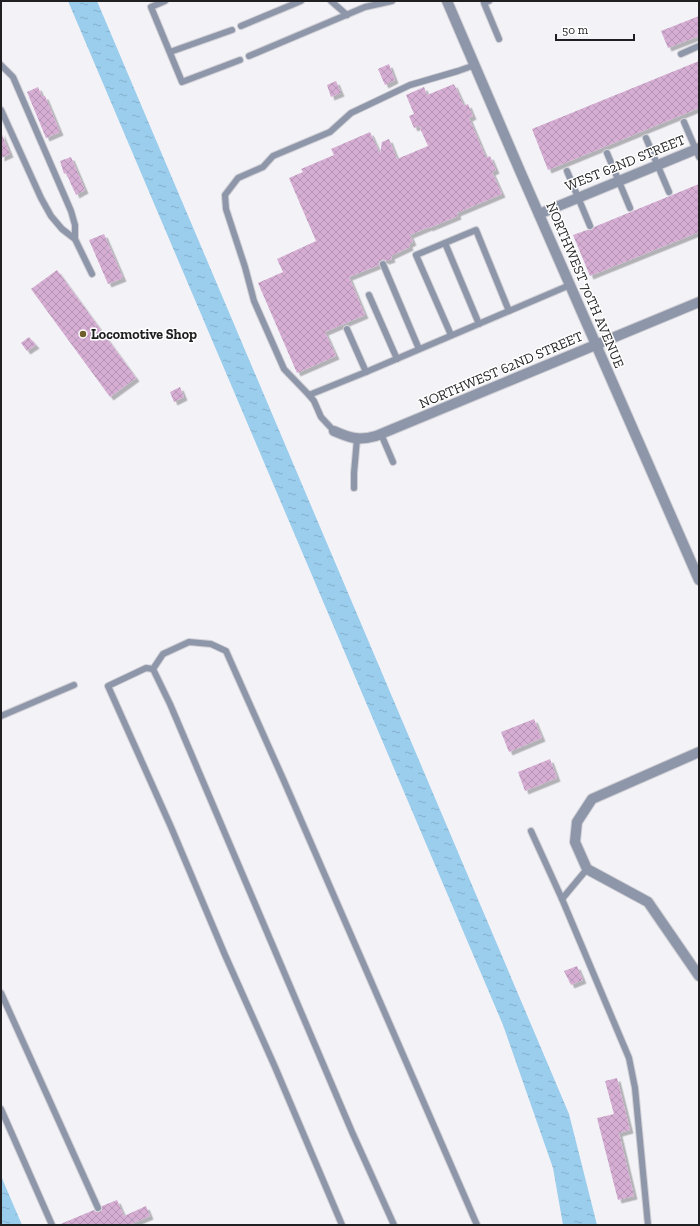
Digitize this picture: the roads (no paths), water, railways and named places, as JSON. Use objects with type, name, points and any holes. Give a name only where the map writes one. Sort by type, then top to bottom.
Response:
[{"type":"street","name":"NORTHWEST 70TH AVENUE","points":[[447,1],[699,580]]},
{"type":"street","name":"WEST 62ND STREET","points":[[539,214],[658,165],[698,152]]},
{"type":"street","name":"NORTHWEST 62ND STREET","points":[[334,431],[347,437],[357,439],[366,439],[381,434],[699,302]]},
{"type":"street","points":[[699,752],[592,799],[577,822],[575,842],[587,869],[648,902],[699,976]]},
{"type":"lane","points":[[165,1],[150,4],[182,82],[240,60]]},
{"type":"lane","points":[[241,26],[300,1]]},
{"type":"lane","points":[[331,1],[347,15]]},
{"type":"lane","points":[[250,56],[365,7],[392,1]]},
{"type":"lane","points":[[489,1],[484,3],[499,39]]},
{"type":"lane","points":[[170,52],[232,30]]},
{"type":"lane","points":[[682,54],[699,46]]},
{"type":"lane","points":[[1,65],[14,77],[68,204],[75,225],[75,239]]},
{"type":"lane","points":[[334,431],[321,417],[314,401],[284,369],[257,308],[226,209],[225,195],[238,178],[263,167],[272,156],[330,132],[351,113],[410,85],[475,65]]},
{"type":"lane","points":[[1,110],[41,198],[51,216],[75,239],[92,274]]},
{"type":"lane","points":[[684,122],[698,152]]},
{"type":"lane","points":[[646,138],[669,192]]},
{"type":"lane","points":[[607,153],[630,208]]},
{"type":"lane","points":[[567,171],[590,226]]},
{"type":"lane","points":[[451,335],[416,255],[476,230],[509,311]]},
{"type":"lane","points":[[445,243],[479,324]]},
{"type":"lane","points":[[383,264],[420,349]]},
{"type":"lane","points":[[309,395],[570,285]]},
{"type":"lane","points":[[369,295],[397,359]]},
{"type":"lane","points":[[347,329],[366,372]]},
{"type":"lane","points":[[381,434],[393,462]]},
{"type":"lane","points":[[354,488],[357,439]]},
{"type":"lane","points":[[153,668],[163,654],[189,642],[211,644],[226,651],[287,787],[476,1225]]},
{"type":"lane","points":[[153,668],[146,668],[108,686],[171,827],[342,1225]]},
{"type":"lane","points":[[153,668],[170,704],[352,1132],[394,1225]]},
{"type":"lane","points":[[1,716],[74,685]]},
{"type":"lane","points":[[531,831],[562,899],[629,1058],[635,1088],[648,1225]]},
{"type":"lane","points":[[562,899],[587,869]]},
{"type":"lane","points":[[1,994],[98,1208]]},
{"type":"lane","points":[[1,1109],[52,1225]]},
{"type":"water","points":[[68,1],[97,1],[569,1114],[597,1225],[563,1225],[553,1168],[503,1025]]},
{"type":"water","points":[[1,1176],[22,1225],[1,1225]]},
{"type":"place","name":"Locomotive Shop","points":[[83,334]]}]
